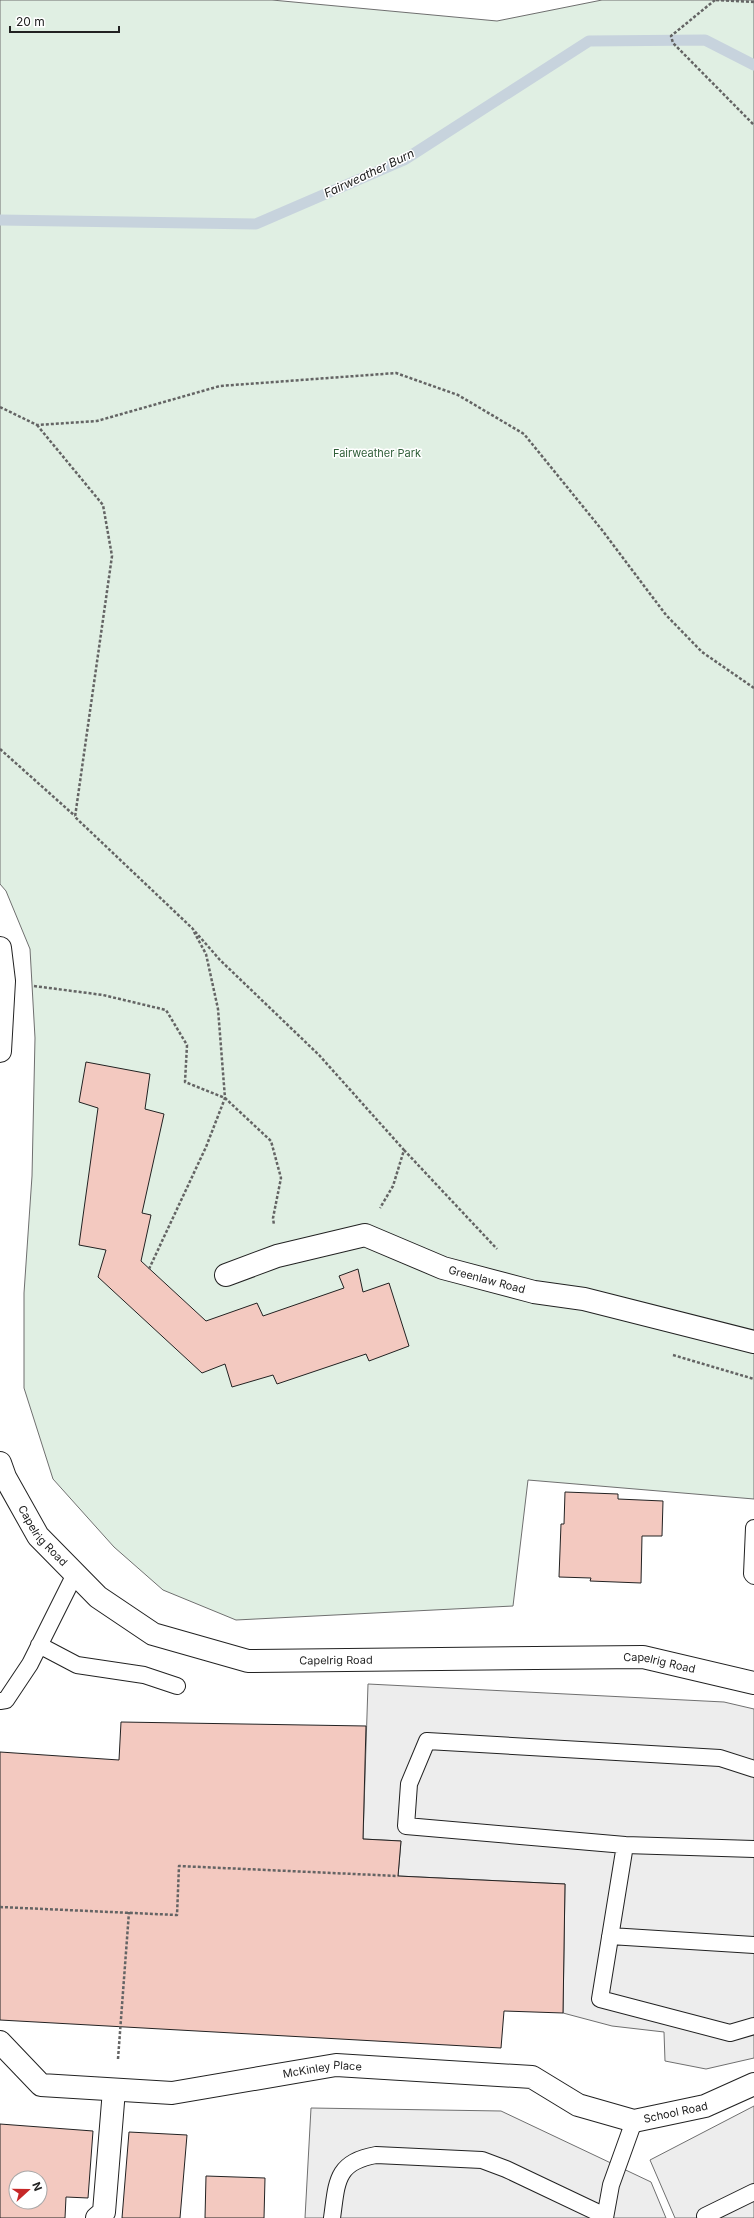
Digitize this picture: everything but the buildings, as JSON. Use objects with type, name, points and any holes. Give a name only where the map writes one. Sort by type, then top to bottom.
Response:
[{"type":"street","points":[[0,948],[4,981],[0,1051]]},
{"type":"street","points":[[226,1275],[277,1256],[365,1234]]},
{"type":"street","name":"Greenlaw Road","points":[[365,1234],[443,1268],[534,1292],[584,1299],[754,1342]]},
{"type":"street","name":"Capelrig Road","points":[[0,1463],[5,1476],[38,1536],[98,1597],[153,1634],[248,1661],[643,1657],[754,1683]]},
{"type":"street","name":"McKinley Place","points":[[0,2042],[41,2085],[114,2090],[172,2093],[336,2065],[532,2077]]},
{"type":"street","name":"School Road","points":[[532,2077],[578,2105],[634,2121],[705,2106],[754,2084]]},
{"type":"street","points":[[97,2218],[104,2212],[114,2090]]},
{"type":"lane","points":[[754,1528],[752,1574],[754,1576]]},
{"type":"lane","points":[[0,1701],[6,1700],[30,1664],[75,1574]]},
{"type":"lane","points":[[39,1645],[77,1665],[144,1675],[177,1686]]},
{"type":"lane","points":[[754,1769],[720,1758],[427,1740],[409,1784],[406,1826],[625,1845],[754,1850]]},
{"type":"lane","points":[[625,1845],[600,1999],[730,2033],[754,2026]]},
{"type":"lane","points":[[610,1936],[754,1945]]},
{"type":"lane","points":[[332,2218],[341,2172],[360,2158],[376,2155],[482,2160],[506,2169],[605,2217],[611,2185],[634,2121]]},
{"type":"lane","points":[[706,2218],[705,2216],[754,2192]]},
{"type":"path","points":[[754,2],[716,0],[671,36],[673,43],[754,125]]},
{"type":"path","points":[[37,426],[98,421],[220,386],[396,373],[458,396],[524,434],[602,530],[666,615],[702,652],[754,688]]},
{"type":"path","points":[[0,407],[37,426],[102,505],[112,556],[75,817]]},
{"type":"path","points":[[0,749],[75,817],[192,928],[220,960],[319,1055],[404,1150],[498,1251]]},
{"type":"path","points":[[149,1269],[206,1148],[225,1098],[218,1008],[206,954],[192,928]]},
{"type":"path","points":[[4,981],[103,995],[166,1010],[187,1045],[185,1082],[225,1098],[271,1141],[281,1178],[273,1218],[277,1256]]},
{"type":"path","points":[[365,1234],[393,1186],[404,1150]]},
{"type":"path","points":[[0,1907],[177,1915],[179,1866],[398,1876]]},
{"type":"path","points":[[121,2026],[129,1912]]},
{"type":"green space","name":"Fairweather Park","points":[[0,0],[272,0],[497,21],[602,0],[754,0],[754,1499],[528,1480],[513,1606],[236,1620],[163,1590],[114,1547],[53,1479],[24,1388],[24,1293],[32,1176],[35,1038],[30,949],[6,891],[0,884]]},
{"type":"shaded area","points":[[368,1684],[724,1702],[754,1709],[754,2058],[706,2069],[665,2061],[664,2032],[612,2026],[563,2013],[565,1884],[398,1876],[401,1841],[363,1839]]},
{"type":"shaded area","points":[[754,2106],[754,2218],[675,2218],[650,2160]]},
{"type":"shaded area","points":[[311,2108],[501,2111],[651,2182],[666,2218],[305,2218]]},
{"type":"waterway","name":"Fairweather Burn","points":[[0,220],[256,224],[404,160],[589,41],[705,40],[754,65]]}]
